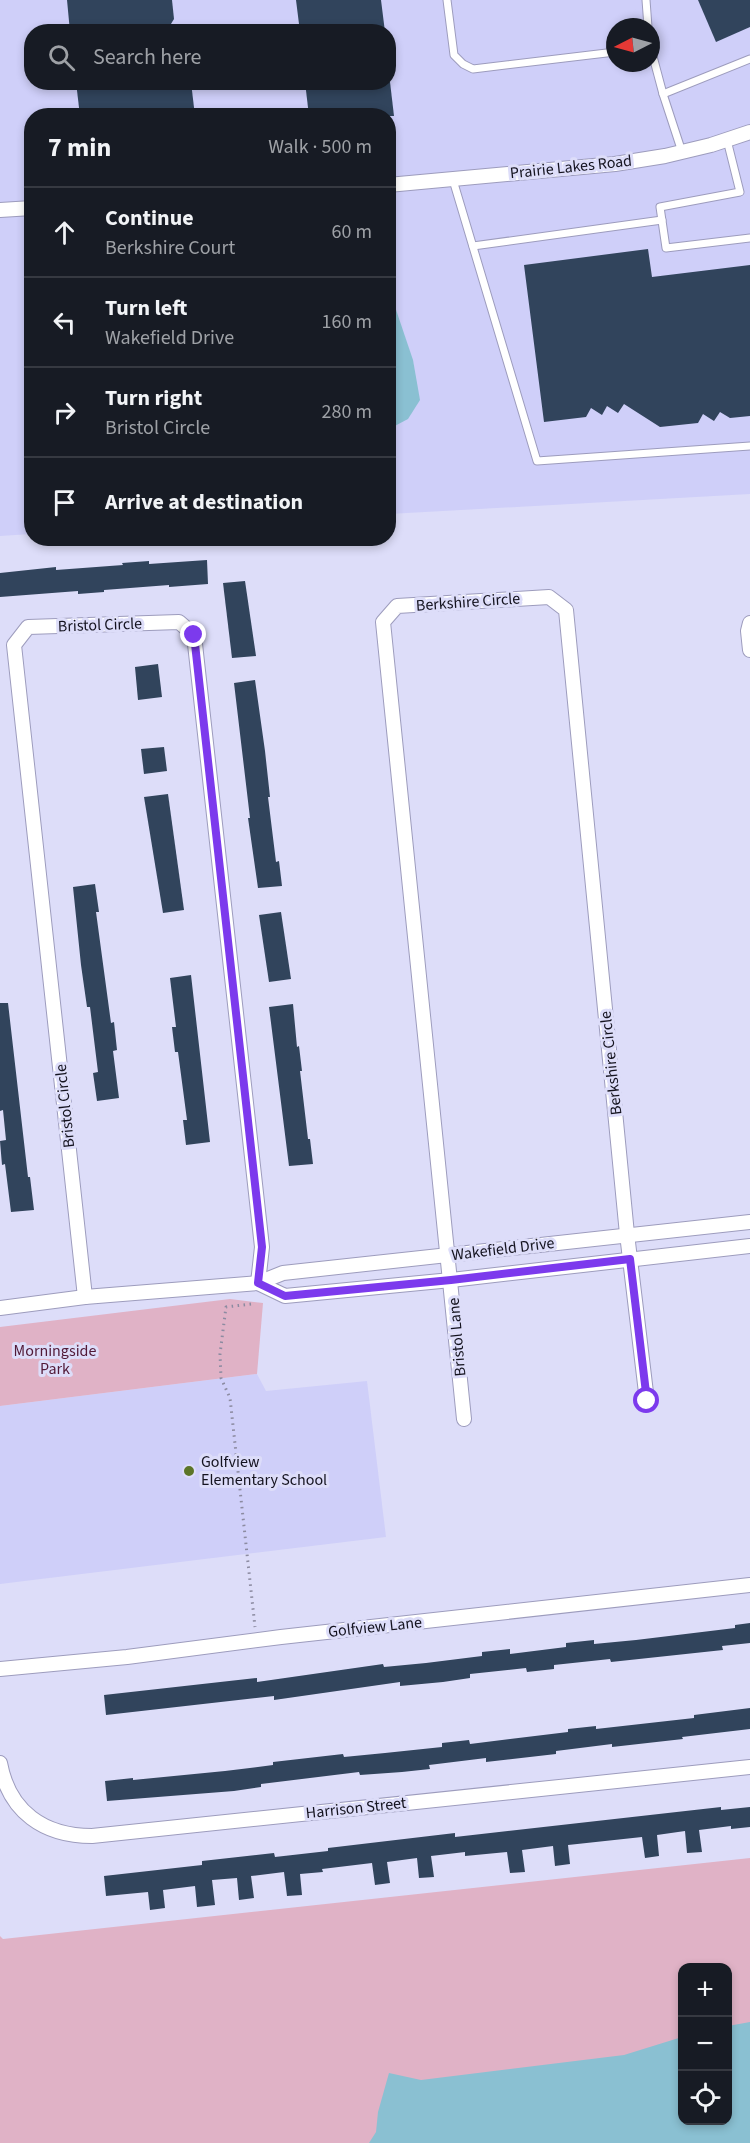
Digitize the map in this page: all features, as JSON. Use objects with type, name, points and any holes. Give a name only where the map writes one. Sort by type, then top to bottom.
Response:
[{"type":"street","name":"Prairie Lakes Road","points":[[396,184],[615,164],[682,152],[750,132]]},
{"type":"street","points":[[0,210],[24,208]]},
{"type":"street","name":"Berkshire Circle","points":[[449,1256],[383,622],[397,606],[549,597],[566,610],[627,1234],[647,1401]]},
{"type":"street","name":"Bristol Circle","points":[[86,1297],[14,645],[28,627],[179,622],[194,635],[262,1247],[258,1283]]},
{"type":"street","points":[[750,623],[748,631],[750,650]]},
{"type":"street","name":"Wakefield Drive","points":[[0,1308],[86,1297],[258,1283],[283,1273],[750,1222]]},
{"type":"street","name":"Wakefield Drive","points":[[258,1283],[285,1296],[451,1280],[750,1246]]},
{"type":"street","name":"Bristol Lane","points":[[449,1256],[464,1419]]},
{"type":"street","name":"Golfview Lane","points":[[0,1670],[750,1585]]},
{"type":"street","name":"Harrison Street","points":[[0,1763],[8,1793],[28,1815],[54,1831],[73,1836],[750,1767]]},
{"type":"lane","points":[[447,0],[454,55],[463,64],[473,69],[606,53]]},
{"type":"lane","points":[[646,0],[647,18]]},
{"type":"lane","points":[[663,94],[750,59]]},
{"type":"lane","points":[[657,72],[682,152]]},
{"type":"lane","points":[[727,140],[740,192]]},
{"type":"lane","points":[[453,180],[537,462],[750,446]]},
{"type":"lane","points":[[750,190],[660,207],[666,248],[750,238]]},
{"type":"lane","points":[[472,246],[662,220]]},
{"type":"path","points":[[251,1304],[226,1306],[220,1354],[221,1378],[230,1398],[257,1640]]},
{"type":"shaded area","points":[[0,0],[750,0],[750,494],[396,514],[396,108],[24,108],[24,534],[0,536]]},
{"type":"shaded area","points":[[396,310],[413,360],[420,400],[408,419],[396,425]]},
{"type":"shaded area","name":"Golfview Elementary School","points":[[257,1374],[266,1391],[367,1381],[386,1537],[0,1584],[0,1406]]},
{"type":"shaded area","points":[[750,2022],[750,2143],[369,2143],[376,2132],[378,2112],[389,2073],[421,2080],[624,2055],[678,2038],[678,2125],[732,2125],[732,2025]]},
{"type":"green space","name":"Morningside Park","points":[[230,1299],[263,1303],[257,1374],[0,1406],[0,1327]]},
{"type":"green space","points":[[750,1858],[750,2143],[0,2143],[0,1936],[3,1939]]},
{"type":"building","points":[[67,0],[172,0],[174,19],[171,24],[69,24]]},
{"type":"building","points":[[296,0],[381,0],[384,24],[299,24]]},
{"type":"building","points":[[698,0],[750,0],[750,27],[716,42]]},
{"type":"building","points":[[77,90],[192,90],[194,108],[79,108]]},
{"type":"building","points":[[306,90],[391,90],[393,108],[308,108]]},
{"type":"building","points":[[648,249],[652,277],[750,265],[750,416],[730,418],[720,412],[714,421],[703,414],[698,423],[660,427],[624,404],[618,413],[607,406],[602,415],[591,408],[586,417],[544,422],[524,265]]},
{"type":"building","points":[[207,560],[208,584],[104,590],[104,592],[78,594],[78,591],[0,597],[0,573],[56,567],[56,570],[123,565],[122,563],[149,561],[149,564]]},
{"type":"building","points":[[245,581],[256,656],[232,658],[223,583]]},
{"type":"building","points":[[158,664],[162,697],[138,700],[135,667]]},
{"type":"building","points":[[255,680],[276,862],[279,861],[282,886],[258,888],[234,683]]},
{"type":"building","points":[[164,747],[167,771],[144,774],[141,749]]},
{"type":"building","points":[[168,794],[184,910],[163,913],[144,797]]},
{"type":"building","points":[[95,884],[99,912],[96,912],[111,1023],[114,1022],[117,1050],[113,1051],[119,1098],[97,1101],[93,1073],[98,1072],[90,1007],[87,1007],[81,965],[73,887]]},
{"type":"building","points":[[281,912],[291,979],[269,982],[259,915]]},
{"type":"building","points":[[191,975],[210,1142],[186,1145],[183,1120],[187,1120],[178,1052],[175,1052],[172,1027],[176,1027],[170,978]]},
{"type":"building","points":[[0,1003],[8,1003],[28,1177],[30,1177],[34,1210],[11,1212],[5,1164],[2,1165],[0,1141],[6,1140],[3,1110],[0,1111]]},
{"type":"building","points":[[293,1004],[308,1139],[310,1139],[313,1164],[289,1166],[269,1007]]},
{"type":"building","points":[[750,1623],[750,1643],[722,1646],[723,1650],[611,1662],[610,1659],[554,1665],[554,1669],[527,1672],[526,1668],[470,1674],[470,1678],[443,1682],[400,1686],[400,1682],[274,1700],[274,1696],[106,1715],[104,1695],[257,1678],[257,1682],[383,1664],[384,1667],[426,1663],[482,1656],[482,1652],[510,1649],[510,1654],[566,1647],[566,1643],[594,1640],[594,1644],[636,1640],[735,1628],[735,1625]]},
{"type":"building","points":[[750,1708],[750,1729],[682,1737],[683,1739],[612,1747],[612,1744],[556,1751],[556,1754],[486,1762],[486,1758],[429,1765],[430,1769],[402,1772],[360,1775],[359,1772],[261,1784],[261,1787],[234,1791],[107,1801],[105,1781],[225,1771],[273,1765],[273,1762],[343,1754],[344,1757],[442,1747],[442,1743],[469,1740],[470,1744],[568,1732],[568,1729],[596,1726],[596,1729],[694,1718],[694,1715]]},
{"type":"building","points":[[721,1807],[721,1810],[750,1807],[750,1827],[731,1829],[731,1826],[699,1830],[702,1852],[687,1853],[685,1831],[657,1835],[659,1856],[645,1858],[642,1837],[568,1845],[570,1864],[555,1866],[553,1846],[522,1850],[525,1872],[510,1873],[507,1852],[465,1856],[465,1852],[431,1856],[434,1877],[419,1878],[417,1858],[387,1862],[390,1883],[375,1885],[372,1863],[300,1874],[302,1895],[287,1896],[284,1872],[251,1876],[254,1898],[239,1900],[237,1878],[212,1880],[215,1905],[197,1907],[195,1886],[163,1890],[165,1908],[150,1910],[148,1892],[106,1896],[104,1876],[202,1865],[202,1861],[274,1853],[275,1857],[328,1851],[328,1848],[455,1833],[455,1837]]},
{"type":"place","name":"Golfview Elementary School","points":[[189,1471]]},
{"type":"route","points":[[194,635],[262,1247],[258,1283],[285,1296],[630,1259],[647,1401]]}]
